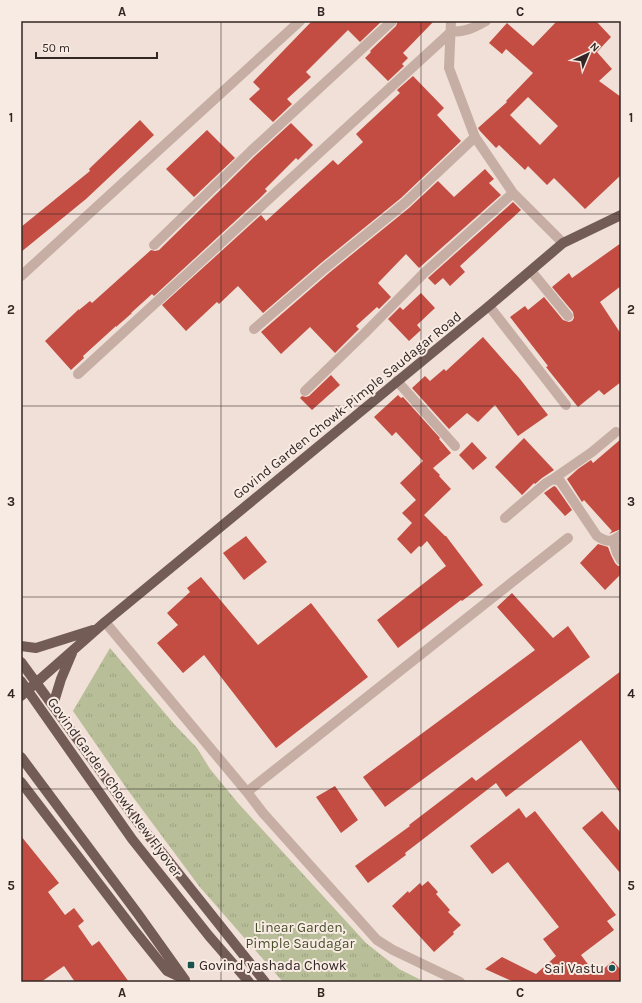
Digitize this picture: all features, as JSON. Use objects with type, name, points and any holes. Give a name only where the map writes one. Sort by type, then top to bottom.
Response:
[{"type":"main road","name":"Govind Garden Chowk-Pimple Saudagar Road","points":[[21,696],[101,626],[489,306],[563,243],[621,215]]},
{"type":"main road","points":[[21,646],[36,648],[101,626]]},
{"type":"main road","points":[[53,705],[61,679],[74,650]]},
{"type":"main road","points":[[21,662],[140,825],[265,982]]},
{"type":"main road","name":"Govind Garden Chowk New Flyover","points":[[21,681],[132,839],[209,936],[249,982]]},
{"type":"main road","points":[[21,757],[186,981]]},
{"type":"main road","points":[[21,782],[167,971],[186,981]]},
{"type":"street","points":[[21,276],[300,21]]},
{"type":"street","points":[[154,245],[251,151],[392,21]]},
{"type":"street","points":[[451,21],[449,68],[475,137],[512,193],[563,243]]},
{"type":"street","points":[[78,374],[451,32],[464,31],[486,21]]},
{"type":"street","points":[[254,329],[325,268],[405,203],[475,137]]},
{"type":"street","points":[[305,391],[424,273],[512,193]]},
{"type":"street","points":[[531,271],[568,316]]},
{"type":"street","points":[[489,306],[566,404]]},
{"type":"street","points":[[397,382],[455,446]]},
{"type":"street","points":[[505,518],[546,483],[592,452],[616,432]]},
{"type":"street","points":[[553,479],[560,482],[597,536],[604,541],[617,538],[617,553],[621,560]]},
{"type":"street","points":[[247,792],[568,538]]},
{"type":"street","points":[[101,626],[247,792],[262,813],[377,940],[393,950],[460,982]]},
{"type":"green space","name":"Linear Garden, Pimple Saudagar","points":[[110,648],[174,724],[197,748],[210,769],[238,803],[366,943],[399,969],[425,982],[283,982],[199,886],[127,789],[73,711]]},
{"type":"building","points":[[312,21],[382,21],[360,42],[348,30],[306,72],[311,77],[287,99],[292,104],[273,122],[249,99],[260,89],[253,82]]},
{"type":"building","points":[[398,21],[434,21],[403,53],[408,58],[402,64],[404,66],[388,81],[365,58],[371,52],[370,51],[396,26]]},
{"type":"building","points":[[557,21],[596,21],[611,37],[597,52],[612,69],[599,81],[621,97],[621,175],[585,209],[554,178],[547,185],[528,166],[525,170],[499,145],[496,148],[478,128],[507,102],[506,101],[533,73],[506,49],[502,54],[489,43],[507,23],[533,46]],"holes":[[[528,97],[558,126],[540,145],[510,115]]]},
{"type":"building","points":[[413,76],[444,108],[437,115],[461,141],[401,198],[321,263],[263,313],[238,286],[219,304],[217,302],[186,331],[162,305],[261,215],[266,221],[333,160],[338,165],[363,142],[356,134],[400,93],[397,90]]},
{"type":"building","points":[[140,120],[154,135],[86,199],[21,252],[21,227],[90,171],[89,169]]},
{"type":"building","points":[[291,123],[313,145],[298,160],[296,158],[265,189],[267,191],[259,199],[154,296],[152,294],[83,356],[84,358],[71,370],[45,341],[79,309],[90,301],[92,303],[151,250],[159,250]]},
{"type":"building","points":[[207,130],[235,158],[194,197],[166,169]]},
{"type":"building","points":[[485,169],[494,179],[489,183],[501,195],[419,268],[406,254],[378,283],[391,297],[379,309],[377,307],[356,326],[359,329],[335,353],[310,327],[281,354],[261,332],[329,273],[409,208],[438,181],[454,197]]},
{"type":"building","points":[[513,202],[521,210],[460,266],[465,272],[450,286],[443,278],[435,285],[428,278]]},
{"type":"building","points":[[621,243],[621,286],[600,302],[621,334],[621,382],[604,395],[599,390],[578,407],[546,367],[548,366],[510,317],[525,306],[528,310],[544,297],[563,320],[569,322],[572,321],[574,318],[573,312],[552,287],[569,273],[572,278]]},
{"type":"building","points":[[421,293],[435,308],[417,325],[421,330],[409,341],[388,319],[400,307],[403,310]]},
{"type":"building","points":[[483,337],[520,379],[548,415],[518,436],[495,405],[478,422],[467,413],[449,429],[412,388],[425,376],[430,381],[444,369],[446,371]]},
{"type":"building","points":[[331,375],[340,385],[312,410],[300,398],[302,396],[309,396]]},
{"type":"building","points":[[398,395],[401,398],[403,397],[440,438],[439,439],[451,453],[433,468],[451,489],[424,515],[446,536],[483,585],[398,648],[377,620],[446,566],[427,541],[411,554],[397,539],[412,523],[402,513],[416,500],[400,483],[423,461],[396,432],[392,436],[374,417]]},
{"type":"building","points":[[524,438],[554,470],[535,484],[534,483],[522,495],[495,467]]},
{"type":"building","points":[[621,439],[621,529],[609,534],[612,531],[584,500],[582,502],[567,479],[591,460],[593,463]]},
{"type":"building","points":[[472,442],[487,458],[473,470],[459,455]]},
{"type":"building","points":[[554,486],[572,510],[565,516],[544,493]]},
{"type":"building","points":[[246,536],[267,562],[244,580],[223,553]]},
{"type":"building","points":[[598,544],[608,547],[615,563],[618,566],[621,566],[621,574],[605,590],[580,563]]},
{"type":"building","points":[[201,577],[258,645],[311,603],[368,677],[276,748],[204,655],[183,673],[157,643],[178,625],[167,613],[190,592],[187,588]]},
{"type":"building","points":[[512,593],[553,638],[568,626],[590,657],[385,807],[363,777],[535,650],[497,607]]},
{"type":"building","points":[[621,671],[621,794],[581,740],[506,797],[496,783],[405,853],[406,855],[368,883],[355,866],[410,826],[409,825],[472,777],[476,781]]},
{"type":"building","points":[[335,786],[358,820],[341,833],[316,797]]},
{"type":"building","points":[[519,808],[526,818],[535,811],[616,915],[607,921],[614,930],[581,955],[596,975],[613,961],[621,970],[621,982],[514,982],[485,969],[502,957],[536,974],[556,956],[543,939],[559,927],[508,862],[492,874],[470,846]]},
{"type":"building","points":[[602,811],[621,833],[621,874],[582,828]]},
{"type":"building","points":[[21,836],[59,883],[48,892],[65,915],[74,908],[84,921],[78,926],[92,946],[99,941],[129,982],[75,982],[64,966],[41,982],[21,982]]},
{"type":"building","points":[[428,881],[438,892],[436,894],[450,910],[448,912],[461,925],[453,932],[454,934],[434,952],[392,906],[408,891],[409,893],[420,883],[422,886]]},
{"type":"place","name":"Govind yashada Chowk","points":[[191,965]]},
{"type":"place","name":"Sai Vastu","points":[[612,968]]}]
